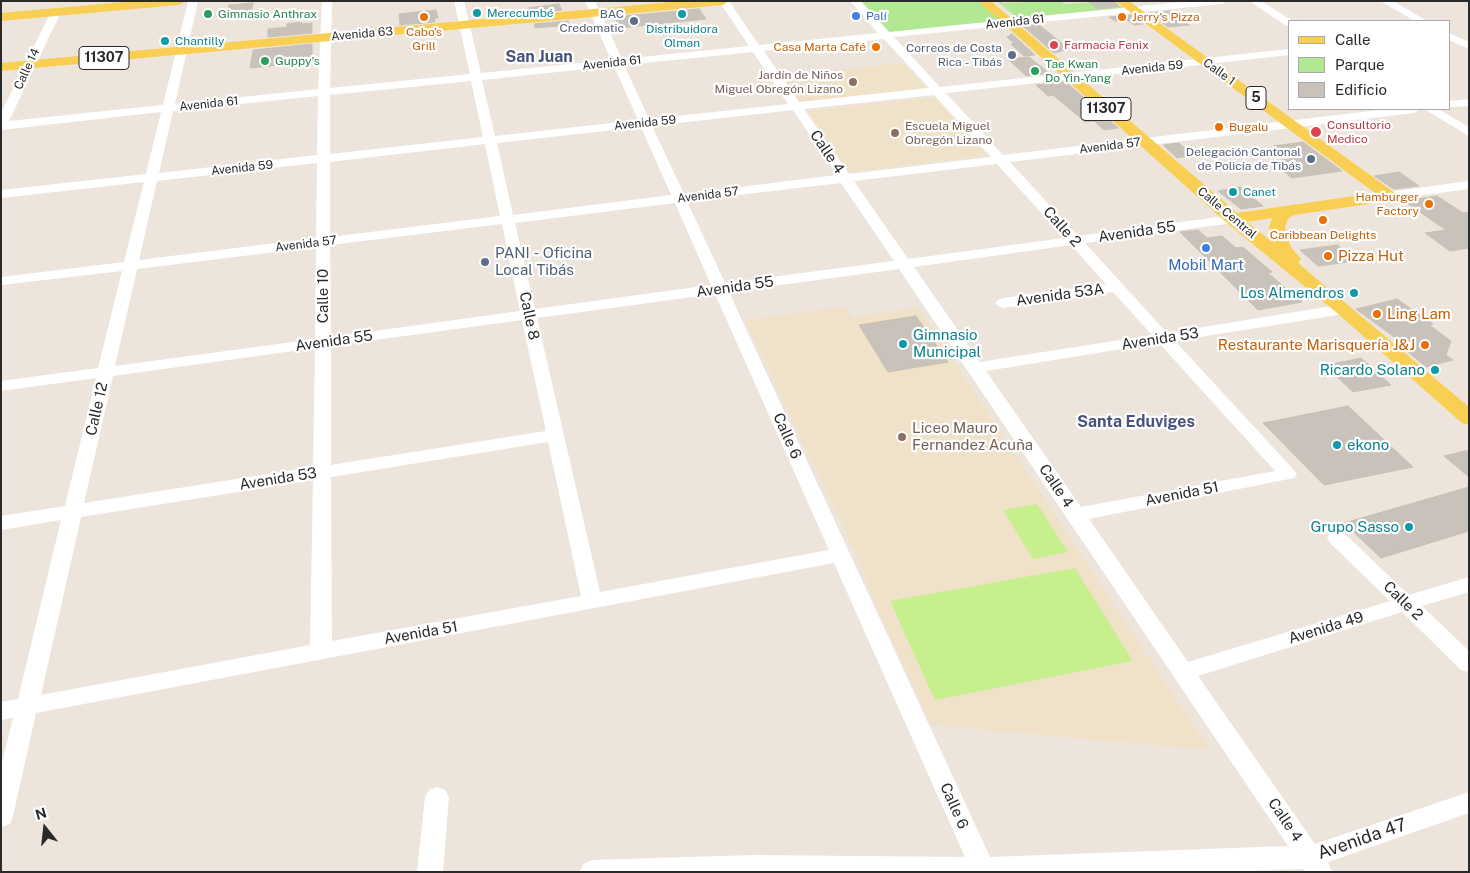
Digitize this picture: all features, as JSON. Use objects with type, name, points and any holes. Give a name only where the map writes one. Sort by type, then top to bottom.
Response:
[{"type":"main road","points":[[1,17],[179,1]]},
{"type":"main road","name":"Avenida 63","points":[[1,67],[464,25],[593,7],[723,1]]},
{"type":"main road","name":"Calle Central","points":[[984,1],[1144,142],[1344,309],[1469,418]]},
{"type":"main road","name":"Calle 1","points":[[1121,1],[1389,196]]},
{"type":"main road","name":"Avenida 55","points":[[1234,219],[1389,196]]},
{"type":"main road","name":"Calle Central","points":[[1290,210],[1281,217],[1277,227],[1278,237],[1283,249],[1313,283]]},
{"type":"street","name":"Calle 12","points":[[1,816],[193,1]]},
{"type":"street","name":"Calle 10","points":[[321,651],[324,92],[327,1]]},
{"type":"street","name":"Calle 8","points":[[459,1],[592,601]]},
{"type":"street","name":"Calle 4","points":[[723,1],[1315,864]]},
{"type":"street","name":"Calle 2","points":[[855,1],[1288,474]]},
{"type":"street","name":"Avenida 61","points":[[1,126],[1222,1]]},
{"type":"street","points":[[1254,1],[1288,21]]},
{"type":"street","points":[[1385,1],[1420,20]]},
{"type":"street","name":"Calle 6","points":[[593,7],[983,870]]},
{"type":"street","name":"Calle 14","points":[[1,126],[56,12]]},
{"type":"street","points":[[1450,36],[1469,46]]},
{"type":"street","name":"Avenida 59","points":[[1,194],[1288,52]]},
{"type":"street","points":[[1450,104],[1469,102]]},
{"type":"street","name":"Avenida 57","points":[[1,282],[1406,110]]},
{"type":"street","points":[[1432,110],[1469,132]]},
{"type":"street","name":"Avenida 55","points":[[1389,196],[1469,185]]},
{"type":"street","name":"Avenida 55","points":[[1,386],[1234,219]]},
{"type":"street","name":"Avenida 53A","points":[[1003,303],[1117,287]]},
{"type":"street","name":"Avenida 53","points":[[975,368],[1344,309]]},
{"type":"street","name":"Avenida 53","points":[[1,523],[556,436]]},
{"type":"street","name":"Avenida 51","points":[[1075,515],[1288,474]]},
{"type":"street","name":"Calle 2","points":[[1337,538],[1469,664]]},
{"type":"street","name":"Avenida 51","points":[[1,710],[840,555]]},
{"type":"street","name":"Avenida 49","points":[[1183,672],[1469,584]]},
{"type":"street","points":[[430,872],[437,797]]},
{"type":"street","name":"Avenida 47","points":[[592,872],[664,870],[983,870],[1315,864],[1469,802]]},
{"type":"shaded area","name":"Jardín de Niños Miguel Obregón Lizano","points":[[903,63],[927,88],[799,103],[781,76]]},
{"type":"shaded area","name":"Escuela Miguel Obregón Lizano","points":[[934,97],[987,155],[849,172],[807,111]]},
{"type":"shaded area","name":"Liceo Mauro Fernandez Acuña","points":[[847,306],[853,317],[918,307],[1210,750],[931,725],[869,589],[856,554],[745,320]]},
{"type":"green space","points":[[860,1],[979,1],[1003,23],[892,35]]},
{"type":"green space","points":[[997,1],[1004,3],[1060,1],[1065,4],[1114,1],[1123,8],[1017,18]]},
{"type":"green space","points":[[1037,504],[1068,552],[1033,559],[1003,510]]},
{"type":"green space","points":[[1075,568],[1133,661],[935,700],[890,601]]},
{"type":"building","points":[[1088,1],[1113,1],[1119,6],[1098,9]]},
{"type":"building","points":[[253,3],[250,18],[225,20],[229,5]]},
{"type":"building","points":[[559,4],[562,10],[529,13],[527,8]]},
{"type":"building","points":[[699,9],[706,19],[619,28],[614,17]]},
{"type":"building","points":[[436,10],[438,18],[434,19],[435,22],[400,25],[399,14]]},
{"type":"building","points":[[1170,11],[1190,25],[1168,27],[1149,13]]},
{"type":"building","name":"Jerry's Pizza","points":[[1131,15],[1143,24],[1134,25],[1127,20],[1115,21],[1109,17]]},
{"type":"building","points":[[568,21],[570,25],[535,28],[534,24]]},
{"type":"building","points":[[301,22],[301,24],[312,23],[312,33],[268,37],[268,29],[287,27],[287,24]]},
{"type":"building","points":[[1038,24],[1069,49],[1054,53],[1023,26]]},
{"type":"building","points":[[1012,34],[1035,55],[1024,56],[1011,44],[1014,43],[1007,37]]},
{"type":"building","points":[[312,44],[312,58],[279,61],[279,65],[250,68],[253,50]]},
{"type":"building","points":[[1029,57],[1049,73],[1026,76],[1008,59]]},
{"type":"building","points":[[1066,82],[1118,128],[1104,130],[1094,121],[1085,122],[1053,95],[1048,96],[1036,85]]},
{"type":"building","name":"Delegación Cantonal de Policía de Tibás","points":[[1303,142],[1342,171],[1292,178],[1270,161],[1290,159],[1273,146]]},
{"type":"building","points":[[1179,143],[1194,155],[1177,158],[1163,145]]},
{"type":"building","points":[[1399,172],[1419,186],[1394,189],[1374,176]]},
{"type":"building","points":[[1240,187],[1263,206],[1241,209],[1218,191]]},
{"type":"building","points":[[1437,196],[1463,213],[1469,212],[1469,248],[1450,251],[1425,233],[1446,230],[1404,201]]},
{"type":"building","points":[[1198,230],[1207,238],[1222,236],[1236,248],[1243,247],[1272,272],[1268,273],[1302,302],[1258,310],[1180,232]]},
{"type":"building","name":"Pizza Hut","points":[[1338,245],[1357,261],[1318,266],[1300,250]]},
{"type":"building","points":[[1397,299],[1433,324],[1429,325],[1451,341],[1446,355],[1453,360],[1426,367],[1397,343],[1401,342],[1356,309]]},
{"type":"building","name":"Gimnasio Municipal","points":[[916,316],[948,362],[888,372],[859,325]]},
{"type":"building","points":[[1361,358],[1391,385],[1353,392],[1336,376],[1344,375],[1332,364]]},
{"type":"building","name":"ekono","points":[[1348,406],[1413,467],[1324,485],[1263,423]]},
{"type":"building","points":[[1469,450],[1469,477],[1444,456]]},
{"type":"building","name":"Grupo Sasso","points":[[1469,487],[1469,531],[1381,558],[1344,523]]},
{"type":"place","name":"Merecumbé","points":[[477,13]]},
{"type":"place","name":"Gimnasio Anthrax","points":[[208,14]]},
{"type":"place","name":"Distribuidora Olman","points":[[682,14]]},
{"type":"place","name":"Palí","points":[[856,16]]},
{"type":"place","name":"Cabo's Grill","points":[[424,17]]},
{"type":"place","name":"Jerry's Pizza","points":[[1122,17]]},
{"type":"place","name":"BAC Credomatic","points":[[634,21]]},
{"type":"place","name":"Chantilly","points":[[165,41]]},
{"type":"place","name":"Farmacia Fenix","points":[[1054,45]]},
{"type":"place","name":"Casa Marta Café","points":[[876,47]]},
{"type":"place","name":"Correos de Costa Rica - Tibás","points":[[1012,55]]},
{"type":"place","name":"Guppy's","points":[[265,61]]},
{"type":"place","name":"Tae Kwan Do Yin-Yang","points":[[1035,71]]},
{"type":"place","name":"Jardín de Niños Miguel Obregón Lizano","points":[[853,82]]},
{"type":"place","name":"Bugalu","points":[[1219,127]]},
{"type":"place","name":"Consultorio Medico","points":[[1316,132]]},
{"type":"place","name":"Escuela Miguel Obregón Lizano","points":[[895,133]]},
{"type":"place","name":"Delegación Cantonal de Policía de Tibás","points":[[1311,159]]},
{"type":"place","name":"Canet","points":[[1233,192]]},
{"type":"place","name":"Hamburger Factory","points":[[1429,204]]},
{"type":"place","name":"Caribbean Delights","points":[[1323,220]]},
{"type":"place","name":"Mobil Mart","points":[[1206,248]]},
{"type":"place","name":"Pizza Hut","points":[[1328,256]]},
{"type":"place","name":"PANI - Oficina Local Tibás","points":[[485,262]]},
{"type":"place","name":"Los Almendros","points":[[1354,293]]},
{"type":"place","name":"Ling Lam","points":[[1377,314]]},
{"type":"place","name":"Gimnasio Municipal","points":[[903,344]]},
{"type":"place","name":"Restaurante Marisquería J&J","points":[[1425,345]]},
{"type":"place","name":"Ricardo Solano","points":[[1435,370]]},
{"type":"place","name":"Liceo Mauro Fernandez Acuña","points":[[902,437]]},
{"type":"place","name":"ekono","points":[[1337,445]]},
{"type":"place","name":"Grupo Sasso","points":[[1409,527]]},
{"type":"district","name":"San Juan","points":[[539,57]]},
{"type":"district","name":"Santa Eduviges","points":[[1136,422]]}]
